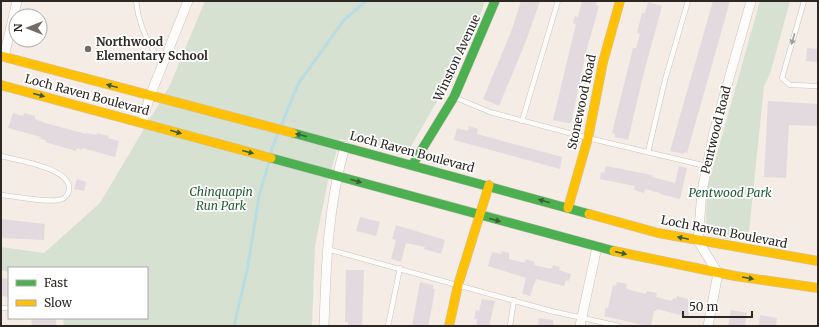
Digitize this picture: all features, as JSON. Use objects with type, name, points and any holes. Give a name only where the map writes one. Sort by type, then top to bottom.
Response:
[{"type":"main road","name":"Winston Avenue","points":[[412,164],[454,97],[495,1]]},
{"type":"main road","name":"Stonewood Road","points":[[568,208],[588,138],[605,55],[620,1]]},
{"type":"main road","name":"Loch Raven Boulevard","points":[[3,57],[216,114],[346,146],[658,233],[818,261]]},
{"type":"main road","name":"Loch Raven Boulevard","points":[[1,84],[210,142],[337,175],[479,216],[597,247],[656,261],[818,288]]},
{"type":"main road","points":[[449,326],[458,285],[489,186]]},
{"type":"street","points":[[3,57],[17,1]]},
{"type":"street","points":[[142,123],[150,96],[188,1]]},
{"type":"street","name":"Pentwood Road","points":[[698,241],[702,191],[706,166],[751,1]]},
{"type":"street","points":[[324,326],[327,249],[331,210],[337,175],[346,146]]},
{"type":"street","points":[[698,241],[718,272],[708,326]]},
{"type":"street","points":[[581,322],[597,247]]},
{"type":"lane","points":[[136,1],[137,14],[147,40],[156,55],[165,58]]},
{"type":"lane","points":[[522,121],[558,1]]},
{"type":"lane","points":[[648,152],[665,80],[688,1]]},
{"type":"lane","points":[[804,1],[782,78],[790,85],[818,86]]},
{"type":"lane","points":[[454,97],[490,112],[522,121],[706,166]]},
{"type":"lane","points":[[1,156],[54,171],[64,177],[68,183],[69,189],[67,195],[63,199],[54,201],[1,195]]},
{"type":"lane","points":[[327,249],[514,300],[581,322],[619,326]]},
{"type":"lane","points":[[388,326],[400,268]]},
{"type":"lane","points":[[510,326],[514,300]]},
{"type":"green space","name":"Chinquapin Run Park","points":[[205,1],[485,1],[469,46],[407,153],[340,139],[328,181],[315,246],[312,326],[64,326],[63,319],[148,319],[148,267],[8,267],[8,272],[1,270],[1,247],[44,253],[100,203],[170,85]]},
{"type":"green space","name":"Pentwood Park","points":[[760,1],[790,1],[770,74],[764,86],[748,241],[718,237],[709,232],[706,227],[707,189]]},
{"type":"building","points":[[521,1],[540,1],[526,41],[499,106],[483,99],[511,32]]},
{"type":"building","points":[[582,1],[597,1],[596,5],[599,6],[586,52],[571,123],[567,123],[553,120],[576,24],[573,23],[575,16],[578,17]]},
{"type":"building","points":[[713,1],[730,1],[687,153],[684,152],[684,154],[670,151]]},
{"type":"building","points":[[648,2],[662,6],[643,76],[628,140],[615,137],[615,134],[612,133],[633,48],[636,48],[640,34],[637,33],[642,13],[645,13]]},
{"type":"building","points":[[807,48],[818,49],[818,62],[806,61]]},
{"type":"building","points":[[768,101],[818,104],[818,126],[789,125],[786,178],[764,177]]},
{"type":"building","points":[[13,113],[23,116],[24,113],[35,116],[35,119],[45,123],[86,134],[97,135],[97,133],[109,136],[108,138],[119,141],[115,157],[82,148],[82,150],[77,148],[76,151],[45,142],[46,140],[40,139],[41,137],[8,128]]},
{"type":"building","points":[[469,126],[478,129],[477,134],[562,157],[560,169],[454,140],[457,128],[468,131]]},
{"type":"building","points":[[606,166],[652,175],[652,177],[675,183],[679,166],[687,168],[680,199],[645,189],[644,193],[634,190],[635,186],[600,179],[601,172],[604,173]]},
{"type":"building","points":[[77,179],[86,182],[84,191],[74,189]]},
{"type":"building","points":[[360,217],[380,222],[376,236],[356,231]]},
{"type":"building","points":[[1,219],[45,224],[44,240],[1,238]]},
{"type":"building","points":[[396,225],[445,240],[441,254],[424,249],[425,247],[406,243],[401,262],[391,259],[396,240],[392,239]]},
{"type":"building","points":[[502,251],[509,253],[509,259],[525,263],[526,259],[535,262],[534,265],[551,269],[553,265],[560,267],[559,270],[571,274],[569,281],[566,280],[564,286],[536,279],[530,296],[522,294],[526,278],[488,266],[492,252],[501,254]]},
{"type":"building","points":[[346,270],[364,270],[362,326],[348,326],[348,322],[345,322]]},
{"type":"building","points":[[1,278],[8,279],[8,297],[1,296]]},
{"type":"building","points":[[420,282],[433,285],[433,289],[435,289],[432,307],[428,326],[412,326]]},
{"type":"building","points":[[617,282],[627,284],[626,288],[630,290],[646,294],[647,291],[657,293],[656,297],[672,301],[673,298],[676,299],[677,296],[688,299],[688,302],[691,302],[688,317],[657,309],[654,311],[651,326],[647,326],[604,316],[606,307],[608,308],[613,285],[616,286]]},
{"type":"building","points":[[482,299],[495,301],[489,326],[476,326],[477,319],[474,319],[476,310],[479,311]]},
{"type":"building","points":[[731,310],[747,313],[745,326],[728,326]]},
{"type":"building","points":[[760,315],[777,318],[776,326],[759,326]]},
{"type":"building","points":[[539,318],[553,320],[553,326],[538,326]]},
{"type":"building","points":[[31,319],[56,319],[56,326],[32,326]]},
{"type":"waterway","points":[[281,126],[298,84],[344,20],[366,1]]},
{"type":"waterway","points":[[270,154],[278,133]]},
{"type":"waterway","points":[[234,326],[248,266],[259,196],[269,162]]},
{"type":"traffic: fast","points":[[413,164],[454,97],[495,1]]},
{"type":"traffic: fast","points":[[293,133],[589,214]]},
{"type":"traffic: fast","points":[[271,158],[614,251]]},
{"type":"traffic: slow","points":[[568,208],[588,138],[603,62],[620,1]]},
{"type":"traffic: slow","points":[[1,56],[293,133]]},
{"type":"traffic: slow","points":[[1,85],[271,158]]},
{"type":"traffic: slow","points":[[449,326],[458,285],[489,185]]},
{"type":"traffic: slow","points":[[589,214],[658,233],[818,261]]},
{"type":"traffic: slow","points":[[614,251],[735,276],[818,288]]},
{"type":"place","name":"Northwood Elementary School","points":[[88,49]]}]
